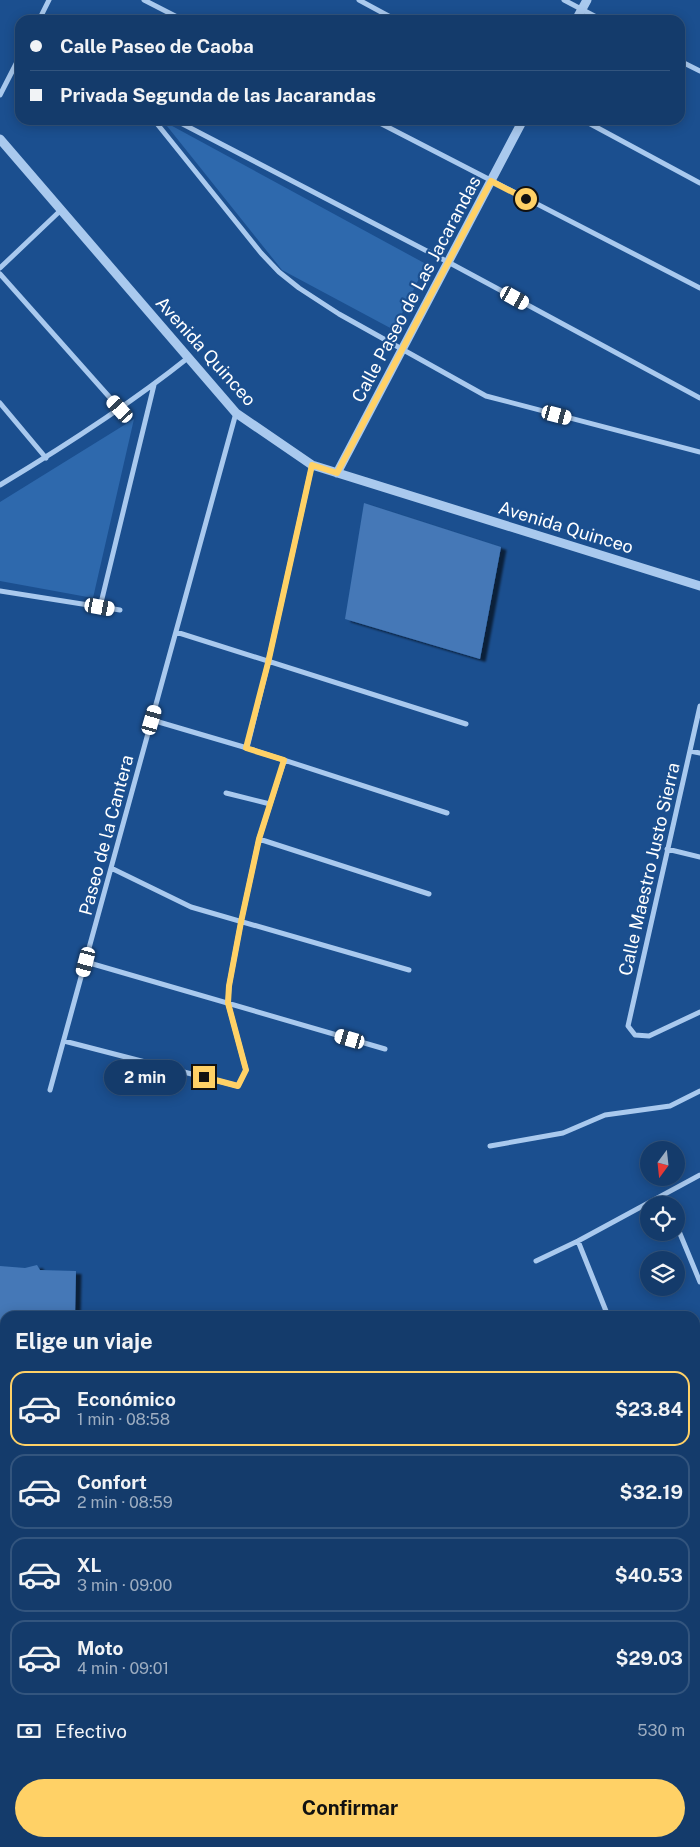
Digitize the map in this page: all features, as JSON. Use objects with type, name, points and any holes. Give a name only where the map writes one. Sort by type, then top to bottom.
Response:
[{"type":"street","points":[[41,15],[49,0]]},
{"type":"street","points":[[144,0],[173,15]]},
{"type":"street","points":[[359,0],[387,15]]},
{"type":"street","points":[[564,0],[593,15]]},
{"type":"street","points":[[579,15],[587,0]]},
{"type":"street","points":[[685,64],[700,71]]},
{"type":"street","points":[[0,95],[15,66]]},
{"type":"street","points":[[158,125],[261,253],[279,272],[299,288],[339,314],[486,396],[700,452]]},
{"type":"street","points":[[186,125],[448,262],[700,398]]},
{"type":"street","points":[[384,125],[700,288]]},
{"type":"street","name":"Calle Paseo de Las Jacarandas","points":[[337,473],[520,125]]},
{"type":"street","points":[[592,125],[700,183]]},
{"type":"street","name":"Avenida Quinceo","points":[[0,139],[236,413],[312,465],[700,586]]},
{"type":"street","points":[[0,268],[62,210]]},
{"type":"street","points":[[0,274],[120,409]]},
{"type":"street","points":[[0,486],[120,409],[189,357]]},
{"type":"street","points":[[100,607],[154,385]]},
{"type":"street","points":[[0,403],[46,458]]},
{"type":"street","name":"Paseo de la Cantera","points":[[50,1090],[236,413]]},
{"type":"street","points":[[246,748],[268,663],[312,465]]},
{"type":"street","points":[[0,591],[120,610]]},
{"type":"street","points":[[176,632],[268,663],[466,724]]},
{"type":"street","name":"Calle Maestro Justo Sierra","points":[[700,706],[628,1026],[635,1035],[649,1036],[700,1012]]},
{"type":"street","points":[[152,720],[246,748],[447,813]]},
{"type":"street","points":[[690,751],[700,753]]},
{"type":"street","points":[[64,1041],[238,1086],[246,1070],[228,1003],[229,986],[259,839],[284,760]]},
{"type":"street","points":[[226,793],[270,804]]},
{"type":"street","points":[[259,839],[429,894]]},
{"type":"street","points":[[668,849],[700,857]]},
{"type":"street","points":[[111,868],[191,907],[408,970]]},
{"type":"street","points":[[86,962],[385,1049]]},
{"type":"street","points":[[490,1146],[563,1133],[605,1114],[670,1106],[700,1091]]},
{"type":"street","points":[[536,1261],[578,1241],[700,1175]]},
{"type":"street","points":[[578,1241],[606,1311]]},
{"type":"street","points":[[683,1241],[700,1282]]},
{"type":"shaded area","points":[[166,125],[170,125],[426,264],[394,330],[282,270]]},
{"type":"shaded area","points":[[134,419],[93,598],[0,581],[0,502]]},
{"type":"building","points":[[364,503],[501,547],[480,659],[345,619]]},
{"type":"building","points":[[37,1265],[40,1270],[76,1271],[75,1311],[0,1311],[0,1266],[25,1268]]},
{"type":"route","points":[[204,1077],[238,1086],[246,1070],[228,1003],[229,986],[259,839],[284,760],[246,748],[268,663],[312,465],[337,473],[491,181],[526,199]]}]
